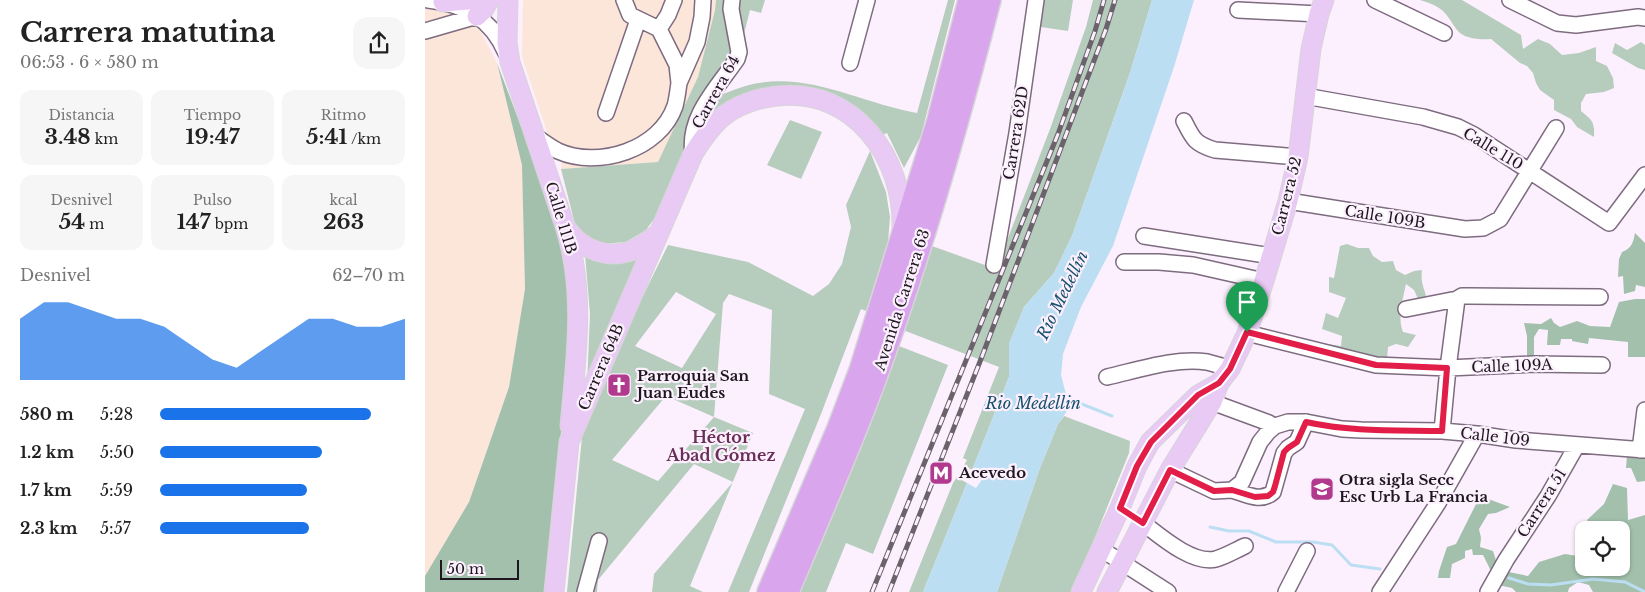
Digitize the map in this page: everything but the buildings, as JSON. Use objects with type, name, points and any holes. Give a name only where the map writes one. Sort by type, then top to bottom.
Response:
[{"type":"highway","name":"Avenida Carrera 63","points":[[768,592],[850,396],[876,320],[940,114],[969,0]]},
{"type":"highway","name":"Avenida Carrera 63","points":[[788,592],[859,421],[901,305],[948,155],[990,0]]},
{"type":"main road","points":[[435,0],[472,8],[489,0]]},
{"type":"main road","name":"Calle 111B","points":[[508,0],[507,43],[510,62],[535,136],[550,156],[575,266],[578,300],[577,348],[569,442]]},
{"type":"main road","name":"Carrera 52","points":[[1107,592],[1170,470],[1212,402],[1247,332],[1288,201],[1298,157],[1311,49],[1321,7]]},
{"type":"main road","points":[[693,154],[708,131],[722,117],[739,107],[765,98],[790,94],[812,96],[830,103],[852,116],[866,128],[880,146],[889,161],[900,195],[902,233]]},
{"type":"main road","name":"Carrera 64B","points":[[554,592],[569,442],[693,154]]},
{"type":"main road","points":[[565,226],[577,240],[587,247],[598,252],[610,253],[623,253],[634,249],[659,233]]},
{"type":"main road","points":[[1081,592],[1120,508],[1137,466],[1151,442],[1198,395],[1225,376]]},
{"type":"main road","points":[[1120,508],[1143,523]]},
{"type":"street","points":[[624,0],[627,12],[638,20],[659,29],[677,64],[679,83]]},
{"type":"street","points":[[659,29],[669,15],[675,0]]},
{"type":"street","points":[[550,156],[599,158],[611,156],[634,148],[650,138],[663,125],[675,106],[679,83],[697,42],[703,0]]},
{"type":"street","name":"Carrera 64","points":[[693,154],[692,136],[696,123],[707,102],[737,59],[739,52],[732,20],[732,0]]},
{"type":"street","points":[[850,63],[867,0]]},
{"type":"street","name":"Carrera 62D","points":[[993,265],[1017,133],[1036,0]]},
{"type":"street","points":[[1375,0],[1443,32]]},
{"type":"street","points":[[1510,0],[1557,23],[1576,25],[1638,17],[1645,18]]},
{"type":"street","points":[[1238,10],[1321,7]]},
{"type":"street","points":[[425,31],[472,8],[494,31],[510,62]]},
{"type":"street","points":[[607,113],[638,20]]},
{"type":"street","points":[[670,49],[697,42]]},
{"type":"street","name":"Calle 110","points":[[1305,96],[1423,117],[1449,124],[1475,135],[1609,223],[1645,174]]},
{"type":"street","points":[[1183,121],[1193,138],[1202,146],[1215,150],[1298,157]]},
{"type":"street","points":[[1530,171],[1556,128]]},
{"type":"street","name":"Calle 109B","points":[[1288,201],[1465,229],[1483,228],[1499,219],[1530,171]]},
{"type":"street","points":[[1144,236],[1272,256]]},
{"type":"street","points":[[1124,262],[1159,262],[1193,265],[1264,281]]},
{"type":"street","points":[[1406,309],[1457,299],[1462,296],[1600,296]]},
{"type":"street","points":[[1442,431],[1447,368],[1457,299]]},
{"type":"street","name":"Calle 109A","points":[[1247,332],[1376,365],[1447,368],[1534,364],[1602,365]]},
{"type":"street","points":[[1107,376],[1164,364],[1205,362],[1225,376]]},
{"type":"street","points":[[1212,402],[1269,423]]},
{"type":"street","points":[[1642,450],[1645,410]]},
{"type":"street","name":"Calle 109","points":[[1235,489],[1242,482],[1260,442],[1275,426],[1288,422],[1306,422],[1342,429],[1442,431],[1516,440],[1642,450]]},
{"type":"street","points":[[1170,470],[1214,491],[1235,489],[1263,498],[1273,492],[1284,452],[1297,442],[1306,422]]},
{"type":"street","points":[[1380,592],[1438,503],[1477,434]]},
{"type":"street","name":"Carrera 51","points":[[1488,592],[1506,560],[1548,496],[1577,445]]},
{"type":"street","points":[[1143,523],[1168,542],[1202,560],[1215,559],[1245,546]]},
{"type":"street","points":[[585,592],[599,541]]},
{"type":"street","points":[[1101,549],[1161,590]]},
{"type":"street","points":[[1286,592],[1307,551]]},
{"type":"shaded area","points":[[523,0],[716,0],[698,77],[658,162],[561,169],[564,145],[549,138],[522,57]]},
{"type":"shaded area","points":[[425,9],[449,12],[480,30],[497,63],[522,165],[525,289],[509,387],[469,502],[425,576]]},
{"type":"green space","points":[[716,0],[765,0],[761,13],[750,10],[742,42],[687,150],[659,212],[646,230],[626,242],[603,244],[585,236],[575,224],[561,169],[658,162],[698,77]]},
{"type":"green space","points":[[948,0],[955,0],[921,136],[904,168],[887,133],[880,136],[782,90],[696,138],[718,96],[758,83],[779,81],[819,86],[917,113]]},
{"type":"green space","points":[[1038,0],[1073,0],[1068,31],[1034,26]]},
{"type":"green space","points":[[1093,0],[1152,0],[1130,73],[1072,236],[1054,273],[1024,307],[1009,344],[1009,377],[972,470],[964,465],[967,460],[963,458],[999,367],[903,330],[932,246],[996,269],[1050,129],[1086,27]]},
{"type":"green space","points":[[1420,0],[1462,0],[1521,35],[1523,49],[1538,39],[1550,44],[1562,55],[1579,53],[1596,47],[1596,61],[1607,66],[1613,78],[1614,88],[1604,92],[1586,94],[1581,103],[1581,111],[1590,119],[1593,125],[1594,137],[1577,127],[1571,119],[1554,110],[1554,100],[1540,90],[1533,73],[1527,66],[1520,63],[1491,39],[1477,39],[1460,33],[1442,10]]},
{"type":"green space","points":[[1641,42],[1645,45],[1645,70],[1612,53],[1615,43],[1627,50]]},
{"type":"green space","points":[[497,63],[547,195],[566,257],[570,322],[562,423],[544,592],[425,592],[425,576],[469,502],[509,387],[525,289],[522,165]]},
{"type":"green space","points":[[790,120],[822,132],[801,179],[767,165]]},
{"type":"green space","points":[[870,151],[886,192],[890,217],[888,242],[866,311],[861,309],[749,592],[728,592],[805,409],[769,394],[772,310],[729,294],[723,303],[714,417],[753,433],[733,482],[694,464],[598,580],[597,592],[567,592],[584,416],[668,245],[748,262],[813,296],[829,284],[842,264],[851,227],[846,205]],"holes":[[[676,292],[716,314],[682,368],[635,346]],[[666,396],[714,417],[658,481],[612,460]]]},
{"type":"green space","points":[[1635,233],[1645,243],[1645,287],[1636,285],[1635,291],[1624,294],[1623,276],[1618,277],[1619,259],[1622,252],[1631,245]]},
{"type":"green space","points":[[1347,244],[1358,248],[1369,248],[1373,256],[1382,262],[1393,261],[1396,270],[1405,275],[1422,270],[1422,283],[1427,301],[1419,301],[1414,290],[1406,284],[1402,302],[1401,326],[1403,332],[1416,335],[1408,347],[1396,344],[1388,347],[1387,360],[1292,339],[1341,346],[1342,336],[1322,329],[1326,313],[1338,318],[1346,298],[1329,292],[1329,277],[1334,278],[1340,246]]},
{"type":"green space","points":[[642,253],[587,386],[590,314],[585,254]]},
{"type":"green space","points":[[1645,299],[1645,357],[1628,357],[1628,342],[1589,338],[1588,344],[1572,341],[1572,339],[1561,339],[1560,345],[1547,345],[1548,330],[1539,329],[1534,337],[1534,356],[1527,356],[1527,336],[1524,323],[1541,324],[1551,318],[1560,327],[1577,321],[1590,326],[1610,327],[1619,302]]},
{"type":"green space","points":[[899,346],[948,365],[873,554],[846,543],[826,592],[799,592],[860,448]]},
{"type":"green space","points":[[1064,416],[1130,441],[1129,453],[1073,592],[997,592],[1040,468],[1058,424]]},
{"type":"green space","points":[[1645,454],[1645,481],[1637,482],[1631,468],[1626,468],[1627,455]]},
{"type":"green space","points":[[957,477],[967,483],[923,592],[909,592],[953,483]]},
{"type":"green space","points":[[733,482],[690,586],[703,592],[652,592],[654,574]]},
{"type":"green space","points":[[1613,484],[1627,488],[1628,520],[1645,515],[1645,592],[1593,592],[1589,585],[1578,582],[1569,588],[1568,592],[1516,592],[1512,588],[1498,585],[1483,555],[1473,555],[1472,549],[1465,551],[1465,558],[1452,564],[1450,578],[1438,578],[1447,547],[1456,544],[1480,496],[1510,507],[1488,514],[1479,529],[1480,547],[1493,551],[1499,570],[1528,576],[1539,562],[1565,554],[1575,556],[1575,576],[1630,576],[1630,521],[1587,520],[1604,504]]},
{"type":"water","name":"Rio Medellin","points":[[1152,0],[1194,0],[1174,67],[1113,246],[1081,307],[1063,354],[1061,375],[1067,398],[1067,411],[1058,424],[1040,468],[997,592],[923,592],[967,483],[976,488],[983,478],[972,470],[1009,377],[1009,344],[1024,307],[1054,273],[1072,236],[1130,73]]},
{"type":"waterway","points":[[1064,397],[1112,416]]},
{"type":"waterway","points":[[1210,527],[1229,531],[1249,531],[1276,542],[1313,542],[1332,545],[1351,565],[1380,569]]},
{"type":"waterway","points":[[1509,578],[1528,584],[1551,585],[1593,579],[1625,582],[1645,592]]},
{"type":"railway","points":[[872,592],[1058,134],[1095,31],[1104,0]]},
{"type":"railway","points":[[889,592],[981,359],[1106,29],[1115,0]]},
{"type":"place","name":"Parroquia San Juan Eudes","points":[[619,385]]},
{"type":"place","name":"Acevedo","points":[[941,473]]},
{"type":"place","name":"Otra sigla Secc Esc Urb La Francia","points":[[1322,489]]},
{"type":"district","name":"Héctor Abad Gómez","points":[[721,446]]},
{"type":"route","points":[[1247,332],[1376,365],[1447,368],[1442,431],[1342,429],[1306,422],[1300,438],[1284,452],[1273,492],[1268,496],[1263,498],[1255,497],[1232,490],[1214,491],[1170,470],[1143,523],[1120,508],[1137,466],[1151,442],[1170,422],[1198,395],[1219,383],[1230,369],[1247,332]]},
{"type":"water label","name":"Río Medellín","points":[[1062,295]]}]
